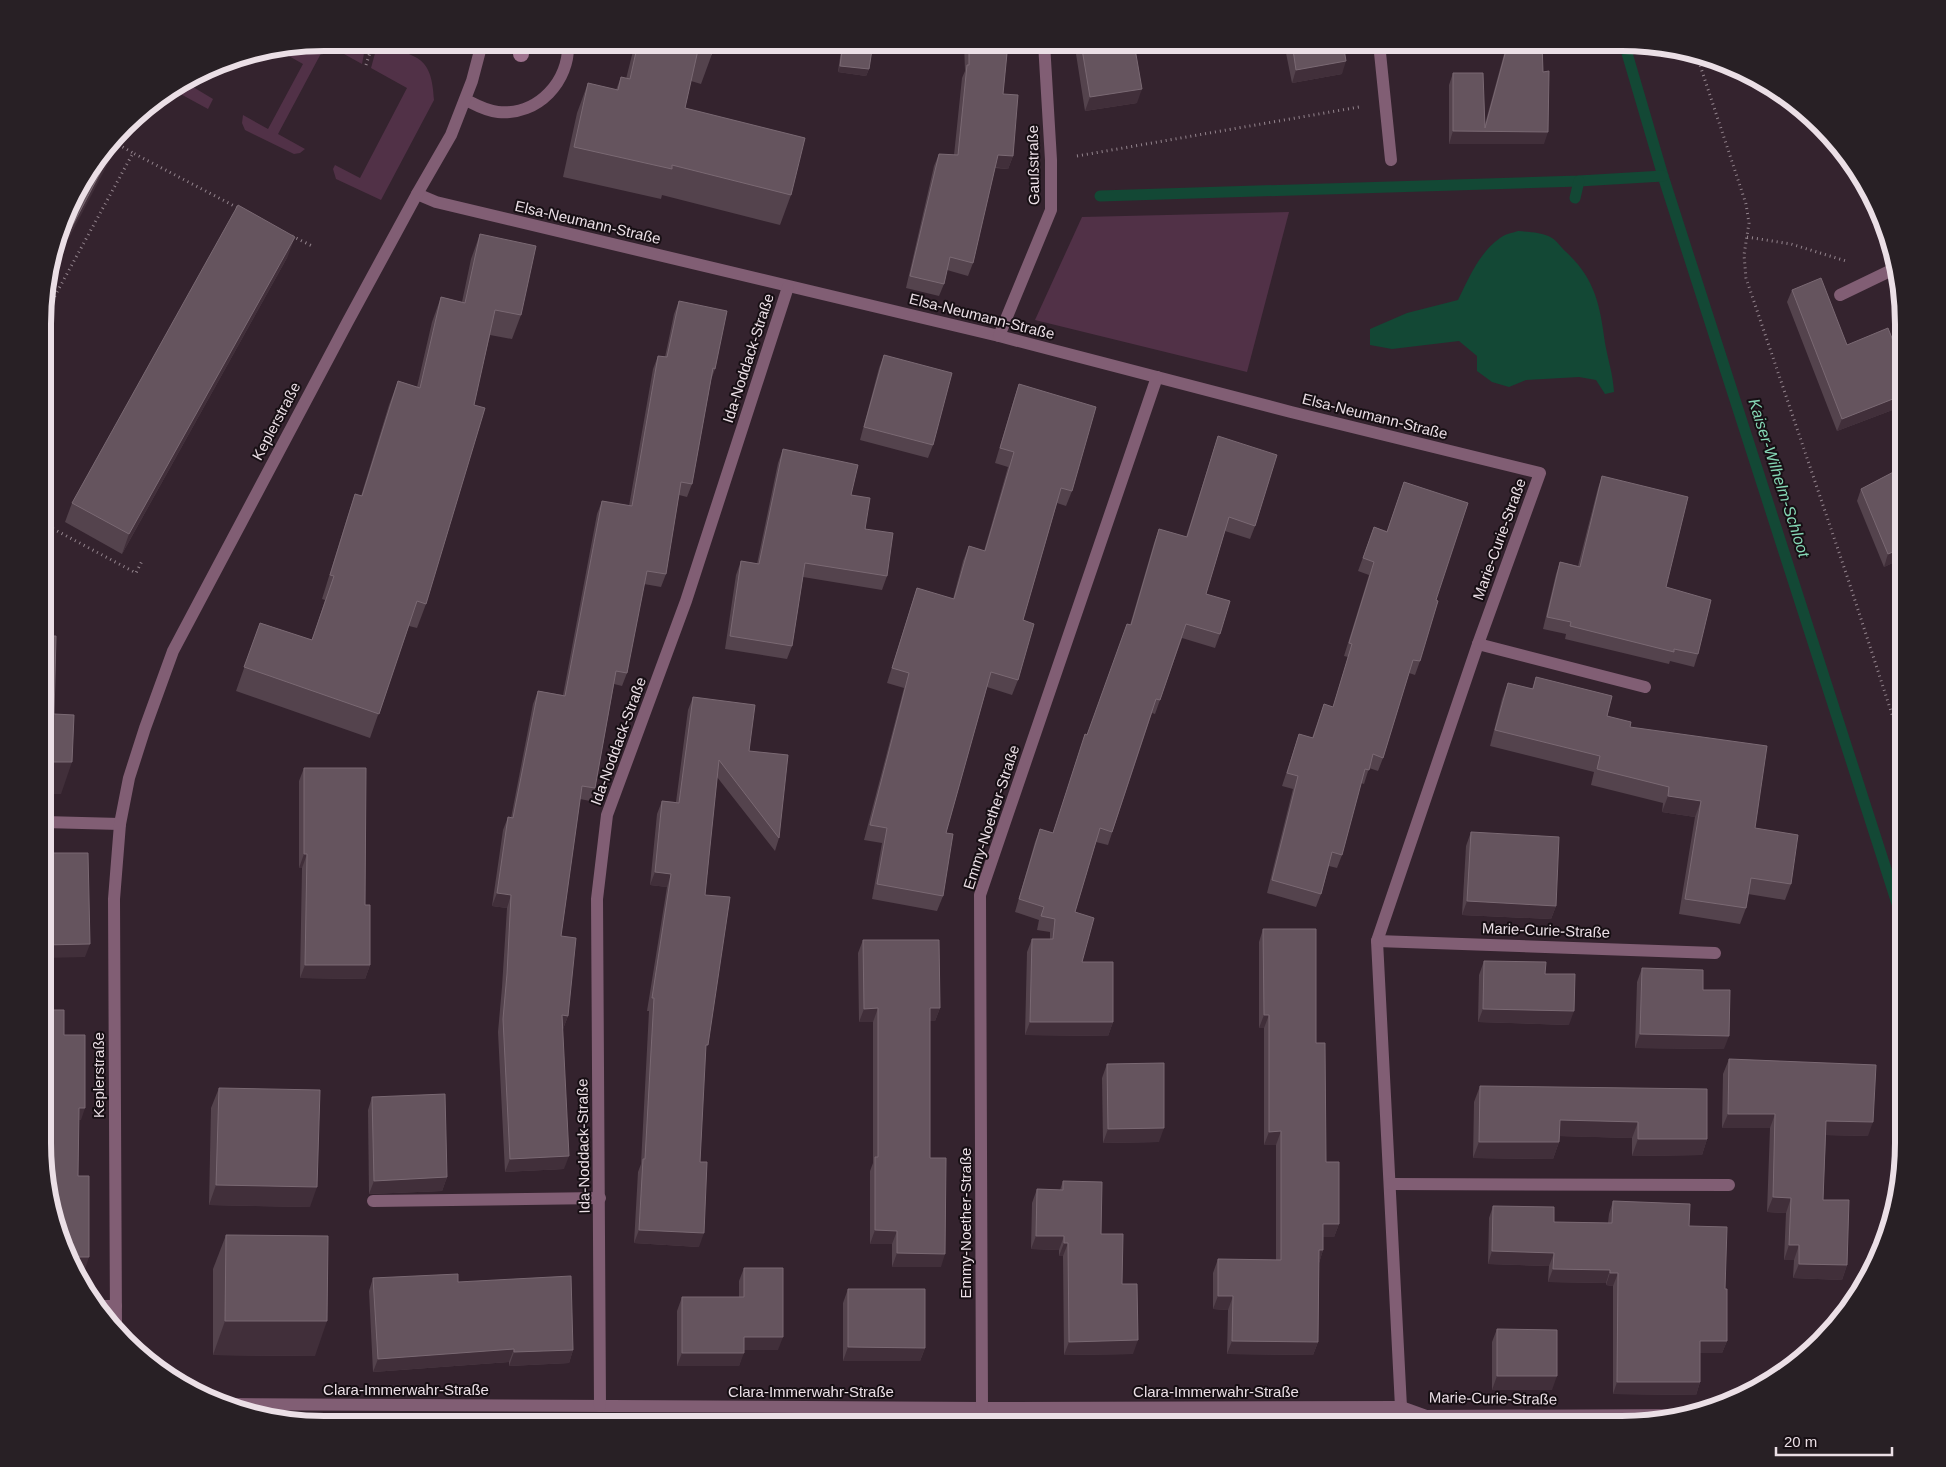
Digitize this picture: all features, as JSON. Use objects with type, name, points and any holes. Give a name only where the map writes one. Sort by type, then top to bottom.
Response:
[{"type":"street","name":"Keplerstraße","points":[[116,1319],[114,899],[120,824],[130,778],[145,728],[174,651],[279,450],[417,194],[451,135],[466,100],[480,51]]},
{"type":"street","points":[[466,100],[481,108],[498,112],[516,111],[532,106],[546,96],[558,83],[566,68],[567,51]]},
{"type":"street","name":"Gaußstraße","points":[[1000,336],[1051,210],[1051,160],[1044,51]]},
{"type":"street","points":[[1380,51],[1390,160]]},
{"type":"street","name":"Elsa-Neumann-Straße","points":[[417,194],[436,202],[1000,336],[1291,412],[1540,473]]},
{"type":"street","points":[[1840,295],[1890,271]]},
{"type":"street","name":"Ida-Noddack-Straße","points":[[600,1406],[597,899],[608,815],[686,601],[788,287]]},
{"type":"street","name":"Emmy-Noether-Straße","points":[[982,1408],[980,895],[1157,377]]},
{"type":"street","name":"Marie-Curie-Straße","points":[[1540,473],[1478,644],[1377,941],[1401,1407],[1426,1416],[1636,1415]]},
{"type":"street","points":[[1478,644],[1645,686]]},
{"type":"street","points":[[51,822],[120,824]]},
{"type":"street","name":"Marie-Curie-Straße","points":[[1377,941],[1715,953]]},
{"type":"street","points":[[1390,1184],[1729,1185]]},
{"type":"street","points":[[373,1201],[600,1198]]},
{"type":"street","points":[[106,1306],[116,1306]]},
{"type":"street","name":"Clara-Immerwahr-Straße","points":[[247,1404],[982,1408],[1401,1407]]},
{"type":"path","points":[[366,66],[370,51]]},
{"type":"path","points":[[1699,63],[1746,204],[1749,223],[1744,254],[1746,278],[1895,723]]},
{"type":"path","points":[[1051,160],[1386,102]]},
{"type":"path","points":[[119,144],[243,211]]},
{"type":"path","points":[[53,300],[133,152]]},
{"type":"path","points":[[286,233],[312,246]]},
{"type":"path","points":[[1747,237],[1791,244],[1847,261]]},
{"type":"path","points":[[51,528],[136,573],[142,561]]},
{"type":"shaded area","points":[[322,51],[278,134],[305,149],[300,153],[294,154],[245,130],[242,123],[243,115],[268,129],[303,64],[286,54]]},
{"type":"shaded area","points":[[339,51],[364,51],[362,64]]},
{"type":"shaded area","points":[[376,51],[402,52],[412,55],[425,66],[430,74],[433,85],[434,100],[381,200],[336,179],[333,169],[335,165],[360,178],[407,88],[371,68]]},
{"type":"shaded area","points":[[191,86],[213,99],[208,109],[179,93]]},
{"type":"shaded area","points":[[1289,212],[1247,372],[1035,320],[1082,217]]},
{"type":"shaded area","points":[[1518,231],[1540,233],[1554,239],[1575,261],[1590,282],[1601,316],[1614,392],[1605,394],[1596,380],[1579,377],[1526,380],[1509,387],[1492,382],[1477,371],[1477,356],[1459,341],[1392,349],[1370,345],[1370,329],[1407,313],[1458,300],[1475,266],[1486,251],[1502,237]]},
{"type":"building","points":[[636,51],[698,51],[685,108],[805,138],[791,195],[672,165],[672,169],[574,147],[588,83],[618,90],[621,77],[630,79]]},
{"type":"building","points":[[702,51],[713,51],[712,54]]},
{"type":"building","points":[[842,51],[872,51],[869,69],[840,66]]},
{"type":"building","points":[[969,51],[1007,51],[1003,94],[1018,95],[1013,156],[998,155],[973,263],[950,257],[944,284],[910,276],[939,154],[958,155],[967,65],[969,65]]},
{"type":"building","points":[[1082,51],[1135,51],[1142,89],[1090,97]]},
{"type":"building","points":[[1293,51],[1344,51],[1346,61],[1296,70]]},
{"type":"building","points":[[1506,51],[1542,51],[1543,72],[1549,71],[1548,132],[1453,131],[1453,73],[1483,73],[1485,128]]},
{"type":"building","points":[[108,158],[65,240],[79,203]]},
{"type":"building","points":[[238,205],[295,237],[129,534],[72,503]]},
{"type":"building","points":[[480,234],[536,246],[521,315],[495,310],[474,405],[485,408],[426,604],[417,601],[379,714],[244,667],[260,623],[312,640],[334,576],[330,575],[355,494],[362,496],[398,381],[420,388],[441,297],[465,303]]},
{"type":"building","points":[[1821,278],[1847,345],[1888,328],[1895,346],[1895,398],[1842,419],[1792,290]]},
{"type":"building","points":[[679,301],[727,311],[715,369],[713,368],[692,484],[681,482],[666,574],[647,571],[627,673],[616,671],[595,788],[582,786],[561,936],[576,938],[568,1016],[562,1015],[569,1156],[510,1159],[503,1019],[511,895],[497,893],[508,817],[513,818],[538,691],[565,696],[602,501],[632,506],[658,356],[667,357]]},
{"type":"building","points":[[884,355],[952,373],[933,445],[864,427]]},
{"type":"building","points":[[1019,384],[1096,407],[1072,491],[1061,488],[1023,620],[1034,624],[1018,680],[991,672],[946,833],[953,834],[943,896],[877,884],[887,828],[870,825],[909,673],[892,668],[917,588],[954,599],[969,546],[985,551],[1014,452],[1000,448]]},
{"type":"building","points":[[1218,436],[1277,455],[1255,526],[1229,517],[1206,594],[1230,601],[1220,634],[1186,624],[1160,700],[1156,699],[1112,832],[1100,828],[1075,912],[1094,918],[1082,962],[1113,962],[1113,1022],[1030,1022],[1032,939],[1053,939],[1055,919],[1041,916],[1044,907],[1019,899],[1040,829],[1053,833],[1085,734],[1087,735],[1127,624],[1131,625],[1159,529],[1187,537]]},
{"type":"building","points":[[783,449],[858,465],[851,495],[870,498],[865,529],[893,533],[887,576],[805,563],[792,646],[730,636],[741,561],[759,564]]},
{"type":"building","points":[[1895,471],[1895,551],[1888,554],[1861,489]]},
{"type":"building","points":[[1602,476],[1688,497],[1666,587],[1711,600],[1698,654],[1674,649],[1674,652],[1570,626],[1571,622],[1547,617],[1560,562],[1580,567]]},
{"type":"building","points":[[1404,482],[1468,503],[1436,600],[1438,601],[1420,661],[1413,660],[1383,758],[1373,754],[1369,770],[1365,769],[1342,855],[1332,852],[1321,894],[1272,880],[1298,776],[1287,773],[1299,734],[1313,738],[1324,704],[1333,707],[1352,644],[1349,643],[1374,562],[1363,558],[1374,527],[1387,532]]},
{"type":"building","points":[[51,636],[56,636],[54,714],[74,715],[72,762],[51,762]]},
{"type":"building","points":[[1536,677],[1612,696],[1607,716],[1631,722],[1630,727],[1767,746],[1755,828],[1798,835],[1791,884],[1751,878],[1746,908],[1685,899],[1701,801],[1668,796],[1669,787],[1597,769],[1600,756],[1495,730],[1508,683],[1533,689]]},
{"type":"building","points":[[693,697],[755,705],[749,751],[788,755],[779,838],[719,760],[705,895],[730,897],[708,1045],[706,1045],[700,1162],[707,1162],[704,1233],[639,1230],[643,1159],[645,1159],[654,998],[652,998],[671,874],[655,872],[662,801],[679,803]]},
{"type":"building","points":[[304,768],[366,768],[365,905],[370,905],[370,965],[305,965],[307,854],[304,854]]},
{"type":"building","points":[[1471,832],[1559,837],[1556,906],[1467,901]]},
{"type":"building","points":[[51,853],[88,853],[90,944],[51,945]]},
{"type":"building","points":[[1263,929],[1316,929],[1316,1043],[1325,1043],[1326,1162],[1339,1162],[1339,1224],[1323,1224],[1323,1250],[1319,1250],[1318,1342],[1232,1341],[1233,1296],[1218,1296],[1218,1259],[1281,1260],[1281,1131],[1269,1132],[1269,1015],[1264,1015]]},
{"type":"building","points":[[863,940],[939,940],[940,1008],[930,1008],[930,1158],[946,1158],[945,1254],[897,1253],[897,1231],[875,1230],[875,1157],[878,1157],[878,1008],[864,1009]]},
{"type":"building","points":[[1484,961],[1546,962],[1545,974],[1575,974],[1574,1011],[1483,1009]]},
{"type":"building","points":[[1642,968],[1703,970],[1703,990],[1730,990],[1729,1036],[1640,1034]]},
{"type":"building","points":[[51,1010],[64,1010],[64,1035],[85,1035],[85,1108],[79,1108],[78,1176],[89,1176],[89,1257],[76,1257],[56,1196],[51,1143]]},
{"type":"building","points":[[1729,1059],[1876,1065],[1873,1122],[1826,1121],[1823,1200],[1849,1200],[1847,1265],[1799,1264],[1799,1245],[1789,1245],[1791,1198],[1773,1197],[1775,1114],[1728,1114]]},
{"type":"building","points":[[1164,1063],[1164,1128],[1108,1129],[1107,1064]]},
{"type":"building","points":[[1480,1086],[1707,1089],[1707,1139],[1638,1139],[1638,1122],[1560,1120],[1559,1142],[1479,1142]]},
{"type":"building","points":[[219,1088],[320,1090],[317,1187],[216,1185]]},
{"type":"building","points":[[445,1094],[447,1177],[374,1181],[372,1097]]},
{"type":"building","points":[[1063,1181],[1102,1182],[1101,1234],[1123,1234],[1122,1284],[1137,1284],[1138,1340],[1069,1342],[1068,1243],[1064,1243],[1064,1236],[1036,1236],[1037,1189],[1063,1190]]},
{"type":"building","points":[[1613,1201],[1690,1204],[1689,1226],[1727,1227],[1725,1289],[1727,1289],[1727,1341],[1700,1341],[1700,1382],[1617,1382],[1618,1273],[1610,1273],[1610,1270],[1553,1269],[1554,1253],[1492,1251],[1493,1206],[1554,1207],[1554,1222],[1612,1223]]},
{"type":"building","points":[[226,1235],[328,1236],[327,1321],[225,1321]]},
{"type":"building","points":[[744,1268],[783,1268],[783,1337],[744,1337],[744,1353],[682,1353],[682,1297],[744,1297]]},
{"type":"building","points":[[458,1274],[458,1282],[571,1276],[573,1350],[514,1352],[514,1349],[378,1359],[373,1278]]},
{"type":"building","points":[[848,1289],[925,1289],[925,1348],[848,1347]]},
{"type":"building","points":[[1497,1329],[1557,1330],[1557,1376],[1497,1376]]},
{"type":"waterway","name":"Kaiser-Wilhelm-Schloot","points":[[1626,51],[1663,176],[1895,897]]},
{"type":"waterway","points":[[1100,196],[1579,181],[1663,176]]},
{"type":"waterway","points":[[1575,198],[1579,181]]}]
